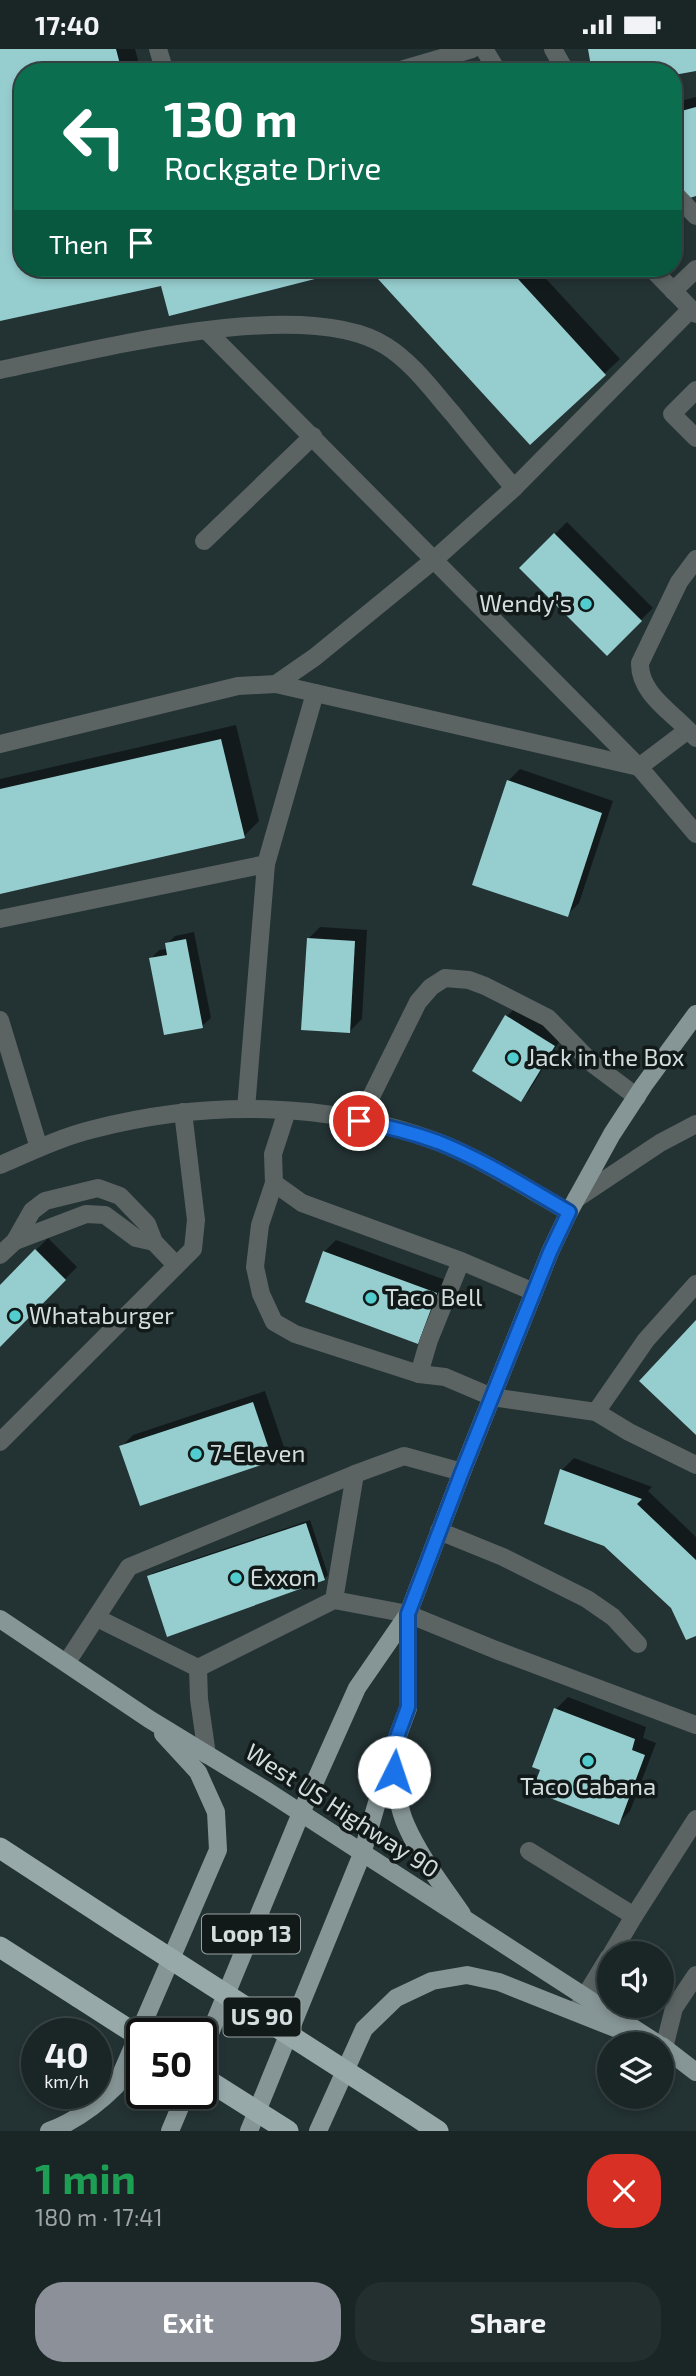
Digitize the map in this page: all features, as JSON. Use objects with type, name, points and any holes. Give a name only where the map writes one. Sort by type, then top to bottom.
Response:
[{"type":"highway","name":"US 90","points":[[0,1848],[438,2131]]},
{"type":"highway","points":[[0,1947],[126,2028]]},
{"type":"highway","points":[[217,2086],[288,2131]]},
{"type":"main road","points":[[301,1813],[357,1688],[408,1614],[534,1292],[573,1206],[612,1134],[695,1016]]},
{"type":"main road","points":[[362,1854],[392,1751],[408,1707],[408,1614]]},
{"type":"main road","name":"West US Highway 90","points":[[0,1619],[149,1719],[466,1920],[580,2005]]},
{"type":"main road","points":[[49,2131],[68,2124],[99,2104],[116,2086],[218,1850],[216,1812],[198,1773],[149,1719]]},
{"type":"main road","points":[[392,1751],[397,1792],[405,1823],[421,1855],[466,1920]]},
{"type":"main road","name":"Loop 13","points":[[216,2018],[301,1813]]},
{"type":"main road","name":"Loop 13","points":[[249,2131],[362,1854]]},
{"type":"main road","points":[[318,2131],[364,2029],[396,1998],[432,1981],[467,1975],[499,1982],[580,2005],[633,2032]]},
{"type":"main road","points":[[674,2056],[696,2072]]},
{"type":"main road","points":[[170,2131],[179,2109]]},
{"type":"street","points":[[425,63],[472,49]]},
{"type":"street","points":[[682,201],[696,216]]},
{"type":"street","points":[[673,291],[696,269]]},
{"type":"street","points":[[276,684],[314,657],[435,559],[514,488],[693,312],[660,277]]},
{"type":"street","points":[[0,370],[178,333],[256,326],[310,325],[353,331],[385,346],[420,375],[514,488]]},
{"type":"street","points":[[207,331],[639,767],[696,834]]},
{"type":"street","points":[[696,390],[672,414],[696,438]]},
{"type":"street","points":[[204,541],[313,436]]},
{"type":"street","points":[[0,744],[238,686],[276,684],[639,767],[692,734],[646,687],[640,673],[640,663],[679,582],[696,559]]},
{"type":"street","points":[[246,1109],[267,864],[315,693]]},
{"type":"street","points":[[0,919],[267,864]]},
{"type":"street","points":[[359,1121],[418,1003],[431,987],[445,978],[469,980],[485,986],[548,1018],[593,1064],[637,1097]]},
{"type":"street","points":[[0,1020],[39,1148]]},
{"type":"street","points":[[0,1165],[91,1130],[149,1117],[183,1112],[246,1109],[287,1111],[325,1114],[383,1125],[439,1143],[573,1206],[660,1143],[696,1124]]},
{"type":"street","points":[[287,1111],[273,1154],[274,1183],[260,1224],[256,1267],[261,1293],[274,1322],[295,1334],[419,1374],[445,1377],[492,1397],[596,1412],[696,1465]]},
{"type":"street","points":[[0,1442],[193,1249],[196,1220],[183,1112]]},
{"type":"street","points":[[274,1183],[302,1203],[461,1261],[534,1292]]},
{"type":"street","points":[[0,1255],[15,1241],[32,1211],[45,1201],[98,1188],[120,1196],[147,1224],[154,1242],[176,1265]]},
{"type":"street","points":[[15,1241],[86,1214],[105,1215],[136,1238],[154,1242]]},
{"type":"street","points":[[419,1374],[429,1340],[461,1261]]},
{"type":"street","points":[[596,1412],[646,1340],[696,1285]]},
{"type":"street","points":[[67,1662],[129,1567],[404,1455],[462,1472]]},
{"type":"street","points":[[334,1600],[355,1475]]},
{"type":"street","points":[[439,1531],[503,1557],[587,1598],[613,1617],[638,1644]]},
{"type":"street","points":[[198,1668],[334,1600],[408,1614],[696,1725]]},
{"type":"street","points":[[97,1618],[198,1668]]},
{"type":"street","points":[[198,1668],[199,1699],[207,1755]]},
{"type":"street","points":[[619,1941],[696,1819]]},
{"type":"street","points":[[529,1851],[634,1916]]},
{"type":"street","points":[[665,2032],[674,2008],[696,1975]]},
{"type":"street","points":[[580,2005],[597,1977]]},
{"type":"building","points":[[0,49],[116,49],[120,63],[14,63],[14,277],[323,277],[169,316],[161,286],[0,321]]},
{"type":"building","points":[[588,49],[696,49],[696,71],[682,74],[682,63],[590,63]]},
{"type":"building","points":[[696,107],[696,196],[683,200],[682,196],[682,111]]},
{"type":"building","points":[[376,277],[516,277],[606,375],[530,445]]},
{"type":"building","points":[[554,533],[642,621],[607,656],[519,568]]},
{"type":"building","points":[[221,739],[245,838],[0,894],[0,789]]},
{"type":"building","points":[[507,780],[602,813],[568,917],[472,885]]},
{"type":"building","points":[[307,938],[355,941],[350,1033],[301,1030]]},
{"type":"building","points":[[186,939],[203,1028],[164,1035],[149,958],[167,955],[165,943]]},
{"type":"building","name":"Jack in the Box","points":[[505,1015],[555,1046],[521,1102],[472,1071]]},
{"type":"building","name":"Whataburger","points":[[35,1249],[66,1280],[0,1347],[0,1285]]},
{"type":"building","name":"Taco Bell","points":[[323,1251],[437,1293],[418,1344],[305,1302]]},
{"type":"building","points":[[696,1320],[696,1435],[639,1381]]},
{"type":"building","name":"7-Eleven","points":[[253,1402],[273,1461],[140,1506],[119,1446]]},
{"type":"building","points":[[560,1469],[642,1499],[637,1504],[696,1560],[696,1636],[686,1640],[671,1608],[604,1546],[544,1524]]},
{"type":"building","name":"Exxon","points":[[306,1523],[325,1580],[167,1637],[147,1576]]},
{"type":"building","name":"Taco Cabana","points":[[554,1708],[635,1739],[632,1750],[645,1755],[619,1825],[532,1791],[540,1770],[532,1767]]},
{"type":"place","name":"Wendy's","points":[[586,604]]},
{"type":"place","name":"Jack in the Box","points":[[513,1058]]},
{"type":"place","name":"Taco Bell","points":[[371,1298]]},
{"type":"place","name":"Whataburger","points":[[15,1316]]},
{"type":"place","name":"7-Eleven","points":[[196,1454]]},
{"type":"place","name":"Exxon","points":[[236,1578]]},
{"type":"place","name":"Taco Cabana","points":[[588,1761]]},
{"type":"route","points":[[359,1121],[383,1125],[439,1143],[569,1212],[550,1252],[408,1614],[408,1707],[392,1751],[394,1772]]}]
